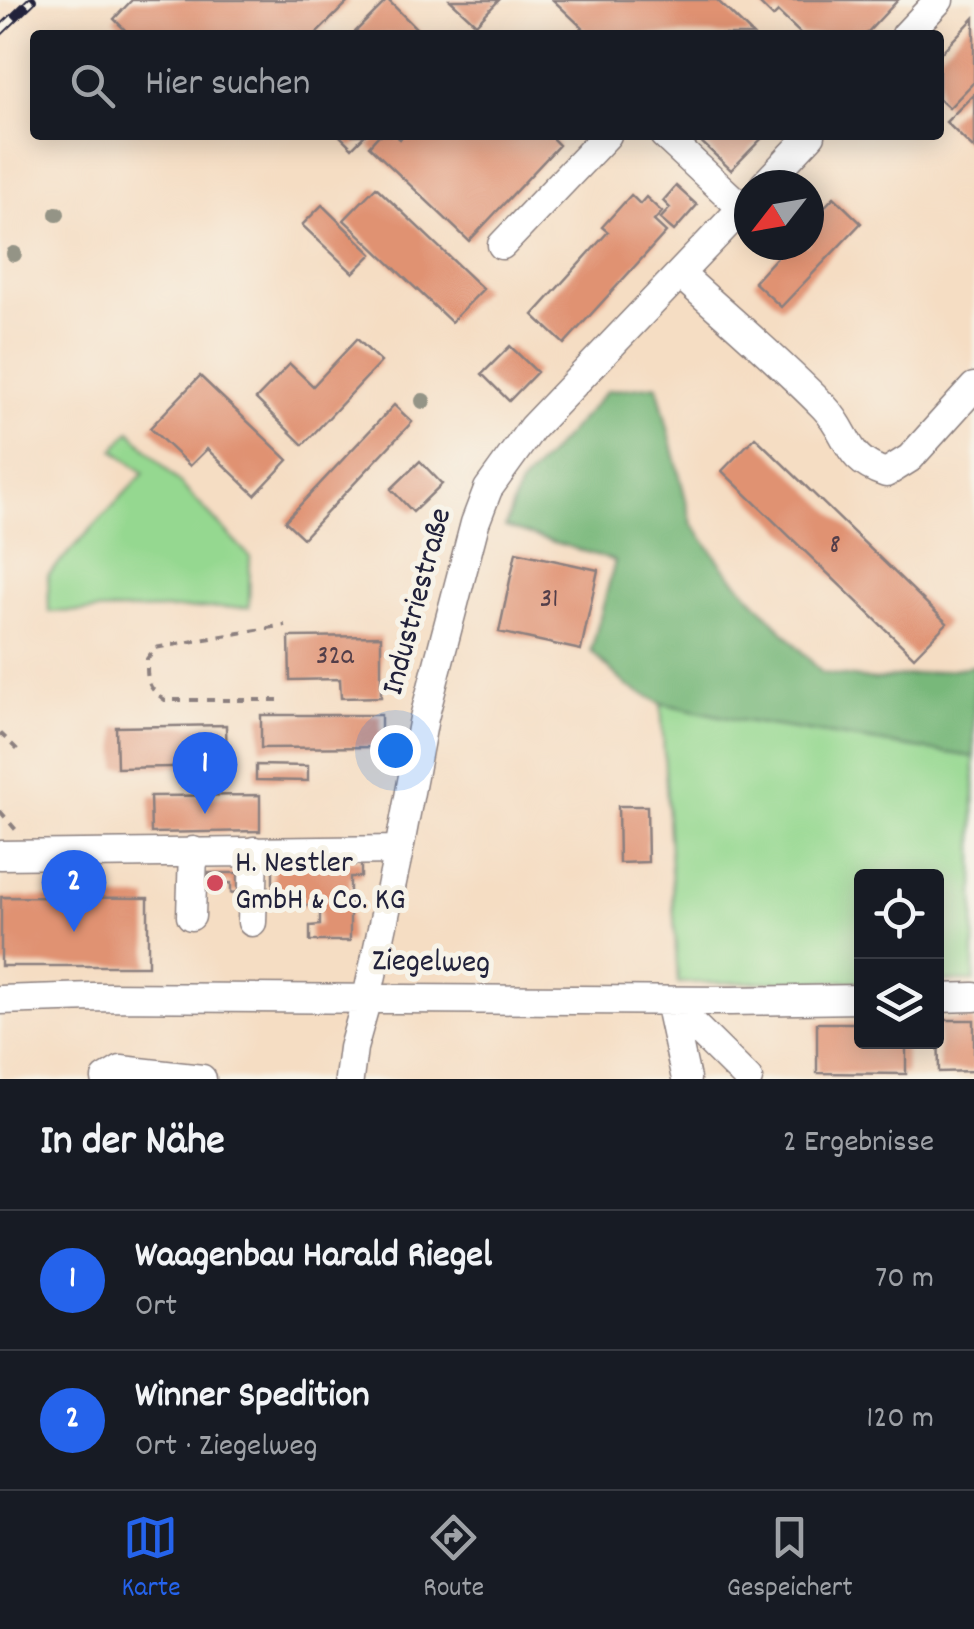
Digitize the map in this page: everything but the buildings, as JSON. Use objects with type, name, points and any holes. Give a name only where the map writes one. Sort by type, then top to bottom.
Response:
[{"type":"street","points":[[911,30],[938,0]]},
{"type":"street","points":[[502,245],[602,140]]},
{"type":"street","points":[[670,140],[734,195]]},
{"type":"street","points":[[778,170],[806,140]]},
{"type":"street","name":"Industriestraße","points":[[349,1079],[424,718],[475,522],[488,489],[532,428],[734,218]]},
{"type":"street","points":[[680,274],[827,410],[857,458],[869,468],[886,473],[910,458],[974,387]]},
{"type":"street","points":[[0,855],[399,850]]},
{"type":"street","points":[[191,916],[193,851]]},
{"type":"street","points":[[252,922],[254,851]]},
{"type":"street","points":[[944,998],[974,997]]},
{"type":"street","name":"Ziegelweg","points":[[0,1000],[854,999]]},
{"type":"street","points":[[669,1001],[686,1079]]},
{"type":"street","points":[[669,1001],[748,1079]]},
{"type":"street","points":[[106,1079],[120,1070],[202,1079]]},
{"type":"path","points":[[278,700],[165,700],[147,681],[146,658],[155,648],[285,626]]},
{"type":"path","points":[[0,733],[23,755]]},
{"type":"green space","points":[[657,385],[692,524],[726,570],[822,673],[875,680],[974,666],[974,757],[738,720],[661,703],[627,686],[591,651],[615,561],[505,527],[519,487],[607,391]]},
{"type":"green space","points":[[130,431],[250,557],[249,607],[49,612],[48,575],[144,473],[114,450]]},
{"type":"green space","points":[[661,703],[738,720],[974,757],[974,981],[944,981],[944,869],[854,869],[854,981],[678,983]]},
{"type":"railway","points":[[0,31],[32,0]]},
{"type":"place","name":"Waagenbau Harald Riegel","points":[[205,814]]},
{"type":"place","name":"H. Nestler GmbH & Co. KG","points":[[215,883]]},
{"type":"place","name":"Winner Spedition","points":[[74,932]]}]
